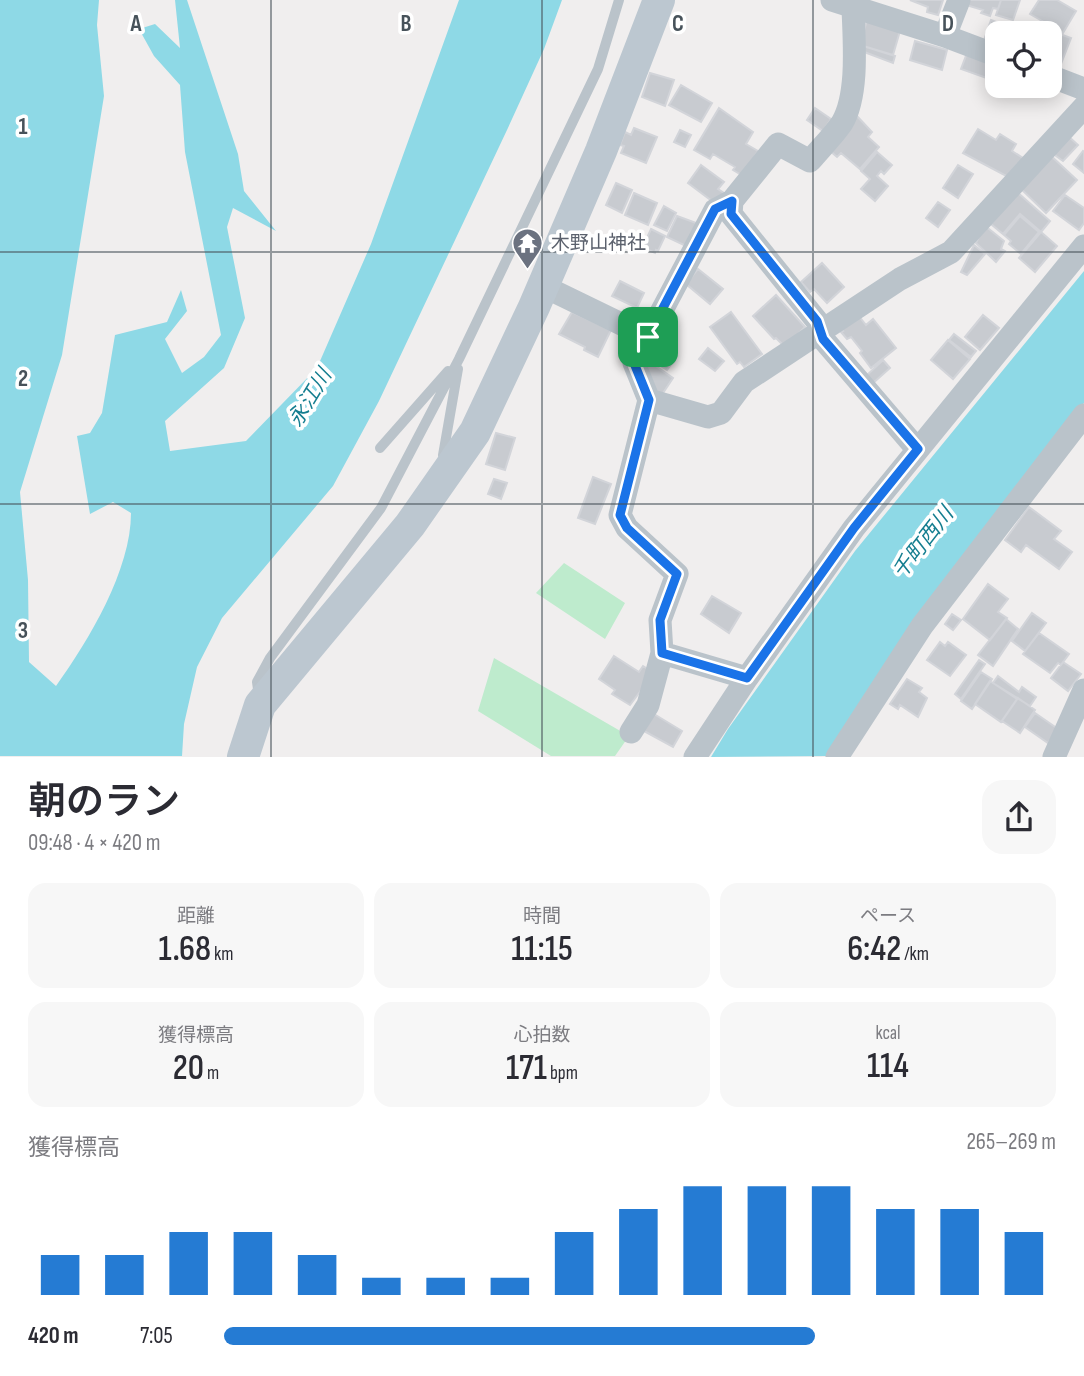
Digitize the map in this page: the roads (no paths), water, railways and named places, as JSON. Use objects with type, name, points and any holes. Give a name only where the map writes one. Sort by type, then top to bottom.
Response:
[{"type":"street","points":[[243,757],[260,705],[410,525],[475,432],[543,286],[601,151],[659,0]]},
{"type":"street","points":[[832,0],[864,7],[985,51]]},
{"type":"street","points":[[945,36],[959,0]]},
{"type":"street","points":[[631,732],[648,705],[662,653],[660,620],[677,574],[627,528],[620,515],[649,400],[634,363],[715,209],[732,201],[778,144],[810,161],[842,122],[851,96],[864,7]]},
{"type":"street","points":[[1062,81],[1084,89]]},
{"type":"street","points":[[649,400],[708,417],[721,413],[744,382],[900,279],[951,252],[1084,107]]},
{"type":"street","points":[[732,201],[731,214],[817,321],[823,339],[918,449]]},
{"type":"street","points":[[695,757],[747,678],[854,528],[1084,246]]},
{"type":"street","points":[[543,286],[648,337]]},
{"type":"street","points":[[837,757],[922,626],[1084,415]]},
{"type":"street","points":[[662,653],[747,678]]},
{"type":"street","points":[[1054,757],[1081,706]]},
{"type":"lane","points":[[260,705],[257,682],[270,658],[381,508],[459,359],[597,69],[619,0]]},
{"type":"lane","points":[[380,448],[459,359]]},
{"type":"lane","points":[[443,455],[459,359]]},
{"type":"water","name":"永江川","points":[[0,0],[99,0],[97,25],[104,96],[62,355],[20,492],[28,580],[29,662],[56,686],[82,648],[106,604],[124,558],[129,535],[131,513],[113,502],[90,514],[77,436],[90,433],[102,413],[115,335],[167,322],[181,290],[187,311],[165,339],[182,373],[204,357],[221,335],[185,152],[180,85],[154,56],[139,29],[155,24],[180,48],[175,0],[187,0],[238,154],[244,191],[276,231],[233,208],[227,227],[245,318],[224,368],[165,421],[170,451],[246,441],[317,368],[371,244],[459,0],[562,0],[544,49],[507,130],[379,401],[333,486],[222,618],[197,667],[184,724],[182,756],[0,756]]},
{"type":"water","name":"千町西川","points":[[1084,271],[1084,403],[1041,458],[826,756],[711,757],[728,729],[855,551]]},
{"type":"place","name":"木野山神社","points":[[528,270]]}]
